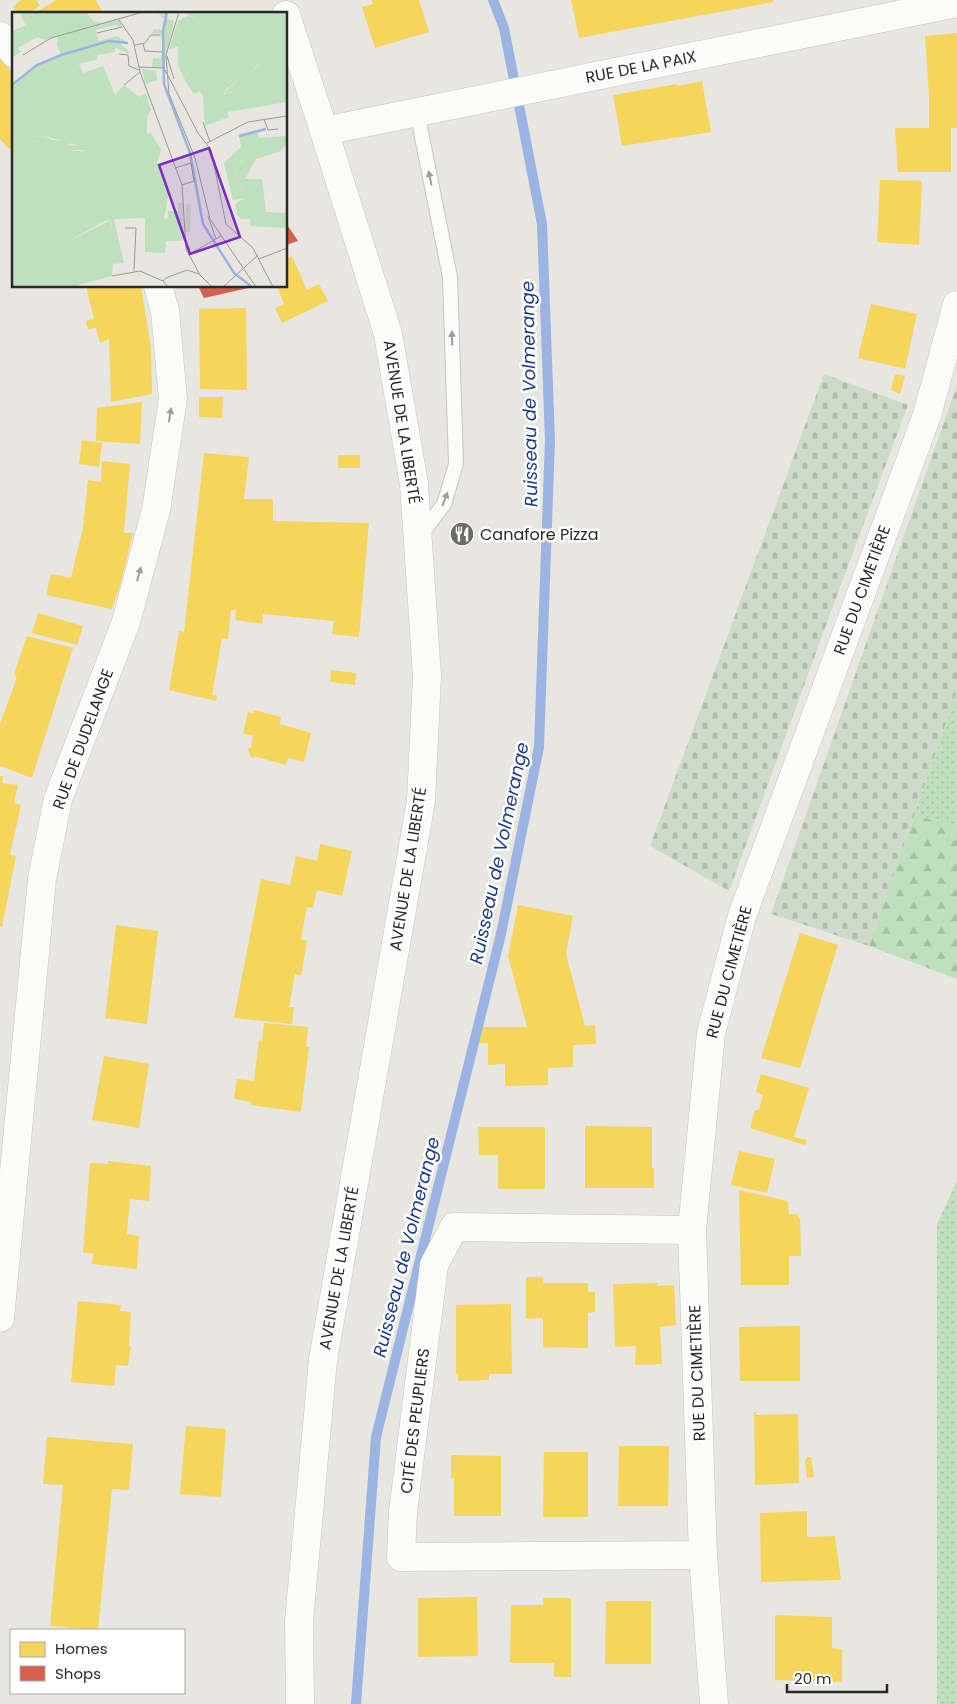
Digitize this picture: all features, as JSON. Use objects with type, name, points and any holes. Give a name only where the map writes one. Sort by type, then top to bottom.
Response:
[{"type":"street","name":"AVENUE DE LA LIBERTÉ","points":[[281,0],[285,12]]},
{"type":"street","name":"RUE DE LA PAIX","points":[[324,131],[957,3]]},
{"type":"street","name":"AVENUE DE LA LIBERTÉ","points":[[288,21],[388,334],[414,484],[427,676],[421,801],[323,1360],[299,1621],[300,1704]]},
{"type":"street","points":[[0,36],[12,51]]},
{"type":"street","name":"RUE DE DUDELANGE","points":[[0,1318],[42,879],[58,799],[126,622],[156,510],[173,399],[166,311],[159,288]]},
{"type":"street","name":"RUE DU CIMETIÈRE","points":[[714,1704],[703,1555],[692,1230],[711,1033],[742,916],[927,415],[957,304]]},
{"type":"street","name":"CITÉ DES PEUPLIERS","points":[[692,1230],[454,1227],[434,1265],[403,1512],[401,1557],[703,1555]]},
{"type":"lane","points":[[417,112],[450,277],[456,464],[444,504],[418,539]]},
{"type":"green space","points":[[824,374],[908,405],[729,891],[650,846]]},
{"type":"green space","points":[[957,385],[957,691],[869,946],[771,914]]},
{"type":"green space","points":[[957,691],[957,825],[914,816]]},
{"type":"green space","points":[[914,816],[957,825],[957,979],[869,946]]},
{"type":"green space","points":[[957,1181],[957,1704],[937,1704],[937,1224]]},
{"type":"building: Homes","points":[[21,0],[36,0],[40,5],[32,12],[17,12],[13,7]]},
{"type":"building: Homes","points":[[56,0],[96,0],[102,12],[36,12]]},
{"type":"building: Homes","points":[[371,0],[419,0],[429,32],[375,48],[362,7],[373,4]]},
{"type":"building: Homes","points":[[571,0],[773,0],[773,2],[579,38]]},
{"type":"building: Homes","points":[[957,33],[957,128],[951,128],[951,172],[898,172],[895,128],[929,128],[925,36]]},
{"type":"building: Homes","points":[[0,59],[12,72],[12,149],[9,149],[0,139]]},
{"type":"building: Homes","points":[[702,81],[711,132],[622,146],[613,95]]},
{"type":"building: Homes","points":[[880,180],[922,181],[919,245],[877,242]]},
{"type":"building: Homes","points":[[292,256],[307,290],[319,284],[328,301],[282,323],[275,308],[284,304],[278,288],[288,288],[288,258]]},
{"type":"building: Homes","points":[[86,288],[141,288],[151,348],[152,394],[111,402],[109,339],[100,343],[96,328],[88,329],[86,321],[94,319]]},
{"type":"building: Homes","points":[[871,304],[917,314],[905,369],[858,358]]},
{"type":"building: Homes","points":[[246,308],[247,390],[200,389],[199,309]]},
{"type":"building: Homes","points":[[895,374],[905,376],[900,394],[891,390]]},
{"type":"building: Homes","points":[[199,397],[223,397],[222,418],[199,417]]},
{"type":"building: Homes","points":[[142,402],[140,444],[96,441],[97,408]]},
{"type":"building: Homes","points":[[82,440],[102,443],[99,467],[79,464]]},
{"type":"building: Homes","points":[[204,453],[249,457],[244,499],[273,499],[273,521],[369,523],[359,637],[332,634],[334,621],[263,614],[262,624],[235,620],[236,610],[231,610],[228,639],[222,638],[212,695],[217,696],[216,701],[169,690],[179,631],[184,632]]},
{"type":"building: Homes","points":[[338,455],[360,455],[360,468],[338,468]]},
{"type":"building: Homes","points":[[102,461],[130,464],[124,533],[133,533],[112,609],[46,595],[51,574],[71,578],[83,528],[88,480],[101,482]]},
{"type":"building: Homes","points":[[38,613],[83,626],[77,645],[32,633]]},
{"type":"building: Homes","points":[[27,636],[73,648],[32,778],[0,766],[0,724],[17,677],[14,674]]},
{"type":"building: Homes","points":[[331,670],[356,673],[355,685],[330,682]]},
{"type":"building: Homes","points":[[254,710],[281,717],[280,724],[311,733],[304,762],[288,758],[286,765],[254,756],[254,758],[251,757],[248,750],[251,748],[253,736],[243,733],[248,712],[253,713]]},
{"type":"building: Homes","points":[[0,776],[3,776],[2,783],[18,785],[14,803],[21,805],[10,855],[16,856],[2,927],[0,926]]},
{"type":"building: Homes","points":[[320,844],[352,851],[342,896],[317,890],[313,908],[307,907],[301,939],[307,941],[301,976],[295,974],[289,1007],[294,1007],[292,1024],[234,1018],[261,879],[290,885],[296,856],[317,861]]},
{"type":"building: Homes","points":[[518,905],[573,916],[566,954],[585,1026],[595,1025],[596,1044],[573,1045],[573,1067],[548,1068],[548,1085],[505,1086],[505,1064],[488,1065],[488,1043],[477,1043],[477,1027],[527,1027],[508,956]]},
{"type":"building: Homes","points":[[116,925],[158,931],[147,1024],[105,1018]]},
{"type":"building: Homes","points":[[800,933],[838,945],[800,1068],[761,1058]]},
{"type":"building: Homes","points":[[264,1023],[308,1027],[306,1047],[309,1047],[301,1112],[251,1105],[251,1102],[234,1099],[237,1079],[254,1081],[259,1040],[262,1041]]},
{"type":"building: Homes","points":[[104,1056],[149,1064],[139,1128],[92,1120]]},
{"type":"building: Homes","points":[[761,1074],[809,1088],[794,1137],[807,1140],[805,1145],[750,1128],[755,1110],[759,1110],[763,1095],[756,1092]]},
{"type":"building: Homes","points":[[585,1126],[652,1127],[654,1188],[585,1188]]},
{"type":"building: Homes","points":[[478,1127],[545,1127],[545,1189],[498,1189],[498,1155],[479,1155]]},
{"type":"building: Homes","points":[[739,1151],[775,1159],[767,1193],[731,1185]]},
{"type":"building: Homes","points":[[108,1161],[151,1166],[149,1201],[130,1199],[127,1234],[139,1236],[137,1269],[92,1264],[93,1254],[83,1252],[90,1163],[108,1164]]},
{"type":"building: Homes","points":[[739,1190],[788,1201],[789,1214],[796,1214],[800,1219],[801,1256],[789,1256],[789,1285],[741,1285]]},
{"type":"building: Homes","points":[[526,1277],[543,1277],[543,1283],[588,1283],[588,1292],[595,1292],[595,1312],[588,1313],[588,1348],[543,1347],[543,1318],[526,1319]]},
{"type":"building: Homes","points":[[658,1283],[658,1286],[674,1285],[676,1325],[660,1327],[662,1364],[635,1365],[636,1346],[615,1347],[613,1284]]},
{"type":"building: Homes","points":[[78,1301],[121,1305],[120,1311],[131,1312],[129,1346],[131,1346],[128,1366],[116,1365],[114,1386],[71,1382]]},
{"type":"building: Homes","points":[[511,1304],[512,1374],[489,1374],[489,1380],[458,1381],[458,1374],[456,1374],[456,1305]]},
{"type":"building: Homes","points":[[800,1326],[800,1381],[740,1381],[739,1327]]},
{"type":"building: Homes","points":[[754,1412],[756,1412],[756,1415],[798,1414],[799,1483],[755,1485]]},
{"type":"building: Homes","points":[[186,1426],[226,1429],[221,1497],[180,1494]]},
{"type":"building: Homes","points":[[47,1437],[133,1444],[129,1490],[112,1489],[98,1629],[50,1626],[63,1485],[43,1484]]},
{"type":"building: Homes","points":[[619,1446],[669,1446],[668,1506],[618,1506]]},
{"type":"building: Homes","points":[[544,1452],[588,1452],[588,1517],[543,1517]]},
{"type":"building: Homes","points":[[451,1455],[501,1456],[501,1516],[454,1516],[454,1478],[451,1478]]},
{"type":"building: Homes","points":[[807,1457],[811,1457],[814,1477],[807,1478],[805,1461]]},
{"type":"building: Homes","points":[[807,1511],[807,1537],[835,1536],[841,1580],[761,1582],[760,1513]]},
{"type":"building: Homes","points":[[477,1597],[478,1656],[418,1657],[418,1598]]},
{"type":"building: Homes","points":[[543,1598],[571,1598],[571,1677],[554,1677],[554,1663],[510,1663],[511,1605],[543,1605]]},
{"type":"building: Homes","points":[[606,1601],[651,1601],[651,1664],[605,1664]]},
{"type":"building: Homes","points":[[775,1615],[832,1617],[832,1648],[842,1649],[842,1682],[775,1680]]},
{"type":"building: Shops","points":[[288,226],[298,241],[288,244]]},
{"type":"building: Shops","points":[[199,288],[249,288],[204,298]]},
{"type":"waterway","name":"Ruisseau de Volmerange","points":[[356,1704],[376,1437],[501,934],[539,747],[550,440],[542,224],[504,28],[493,0]]},
{"type":"place","name":"Canafore Pizza","points":[[462,534]]}]
